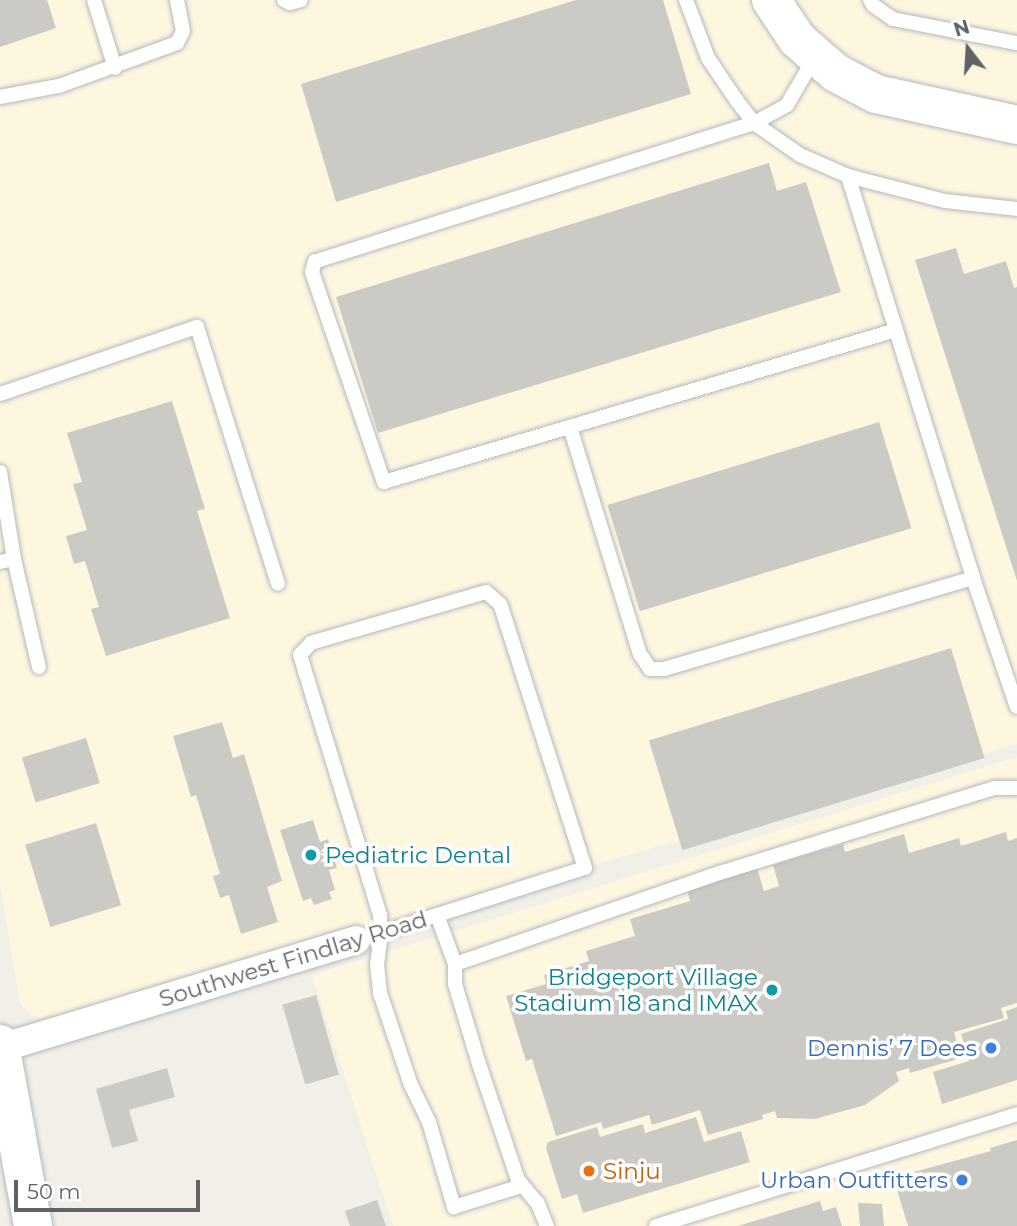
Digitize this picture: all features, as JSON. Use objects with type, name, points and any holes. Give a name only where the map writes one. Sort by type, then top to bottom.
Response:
[{"type":"main road","points":[[771,0],[797,39],[836,73],[876,94],[1017,125]]},
{"type":"main road","points":[[0,1046],[33,1226]]},
{"type":"street","name":"Southwest Findlay Road","points":[[0,1046],[368,936]]},
{"type":"lane","points":[[94,0],[115,68]]},
{"type":"lane","points":[[0,97],[59,86],[115,68],[177,43],[183,31],[177,0]]},
{"type":"lane","points":[[284,0],[290,3],[301,0]]},
{"type":"lane","points":[[686,0],[708,58],[754,123],[800,155],[848,176],[945,201],[1017,209]]},
{"type":"lane","points":[[870,0],[893,19],[1017,43]]},
{"type":"lane","points":[[816,56],[787,106],[754,123],[315,261],[312,265],[384,482],[896,330]]},
{"type":"lane","points":[[848,176],[973,578],[1017,707]]},
{"type":"lane","points":[[0,394],[197,327],[278,584]]},
{"type":"lane","points":[[570,427],[640,654],[650,669],[664,669],[973,578]]},
{"type":"lane","points":[[0,472],[7,561],[39,667]]},
{"type":"lane","name":"Southwest Findlay Road","points":[[486,592],[500,604],[584,869],[368,936],[380,915],[300,656],[311,643],[486,592]]},
{"type":"lane","points":[[455,964],[723,872],[995,788],[1017,788]]},
{"type":"lane","points":[[437,915],[455,964],[455,984],[521,1186],[538,1204],[547,1226]]},
{"type":"lane","points":[[368,936],[377,964],[380,993],[411,1085],[429,1122],[454,1207],[521,1186]]},
{"type":"lane","points":[[656,1226],[1017,1114]]},
{"type":"shaded area","points":[[0,0],[1017,0],[1017,744],[48,1020],[32,1016],[20,1003],[0,884]]},
{"type":"shaded area","points":[[1017,757],[1017,1226],[393,1226],[312,975]]},
{"type":"building","points":[[0,0],[47,0],[56,28],[0,47]]},
{"type":"building","points":[[576,0],[663,0],[691,94],[336,202],[301,84]]},
{"type":"building","points":[[769,163],[777,191],[806,182],[841,292],[378,433],[336,297]]},
{"type":"building","points":[[956,248],[964,274],[1006,261],[1014,288],[1017,287],[1017,581],[915,260]]},
{"type":"building","points":[[172,401],[205,509],[197,511],[230,618],[106,656],[91,609],[99,607],[85,561],[74,564],[66,536],[87,530],[73,484],[82,482],[67,433]]},
{"type":"building","points":[[879,422],[911,528],[640,611],[607,505]]},
{"type":"building","points":[[951,648],[985,758],[682,850],[649,740]]},
{"type":"building","points":[[222,722],[233,758],[244,754],[282,881],[267,887],[278,922],[241,934],[229,895],[220,898],[213,876],[220,874],[196,795],[191,797],[173,736]]},
{"type":"building","points":[[86,738],[100,783],[36,803],[22,758]]},
{"type":"building","name":"Pediatric Dental","points":[[313,820],[320,842],[328,839],[337,868],[329,870],[335,890],[329,892],[332,899],[314,905],[311,898],[303,901],[280,830]]},
{"type":"building","points":[[96,823],[121,905],[50,927],[25,845]]},
{"type":"building","name":"Bridgeport Village Stadium 18 and IMAX","points":[[1006,832],[1008,841],[1017,838],[1017,1003],[1001,1008],[1004,1018],[954,1032],[961,1058],[910,1073],[909,1068],[896,1072],[899,1081],[865,1105],[815,1119],[777,1118],[775,1111],[762,1115],[763,1119],[708,1135],[700,1110],[652,1125],[649,1115],[603,1129],[601,1122],[556,1136],[532,1059],[526,1061],[506,996],[546,984],[544,975],[589,961],[586,951],[635,936],[630,919],[690,901],[687,890],[757,868],[764,891],[779,886],[773,865],[843,844],[845,852],[904,834],[909,853],[959,838],[961,846]]},
{"type":"building","points":[[316,995],[339,1075],[305,1084],[282,1005]]},
{"type":"building","name":"Dennis’ 7 Dees","points":[[1017,1007],[1017,1080],[942,1104],[933,1072],[969,1061],[961,1034],[1008,1019],[1006,1011]]},
{"type":"building","points":[[167,1068],[175,1097],[129,1110],[138,1141],[112,1148],[96,1089]]},
{"type":"building","points":[[696,1117],[704,1142],[741,1131],[750,1162],[583,1213],[577,1194],[562,1199],[546,1148],[548,1142],[597,1127],[600,1137],[643,1124],[645,1133]]},
{"type":"building","name":"Urban Outfitters","points":[[1017,1140],[1017,1226],[908,1226],[897,1190],[910,1186],[906,1174],[991,1151],[990,1148]]},
{"type":"building","points":[[377,1200],[386,1226],[350,1226],[345,1211]]},
{"type":"building","points":[[820,1201],[823,1211],[836,1207],[842,1226],[738,1226]]},
{"type":"building","points":[[858,1203],[882,1204],[884,1226],[860,1226]]},
{"type":"place","name":"Pediatric Dental","points":[[311,855]]},
{"type":"place","name":"Bridgeport Village Stadium 18 and IMAX","points":[[772,990]]},
{"type":"place","name":"Dennis’ 7 Dees","points":[[991,1048]]},
{"type":"place","name":"Sinju","points":[[589,1171]]},
{"type":"place","name":"Urban Outfitters","points":[[962,1180]]}]
